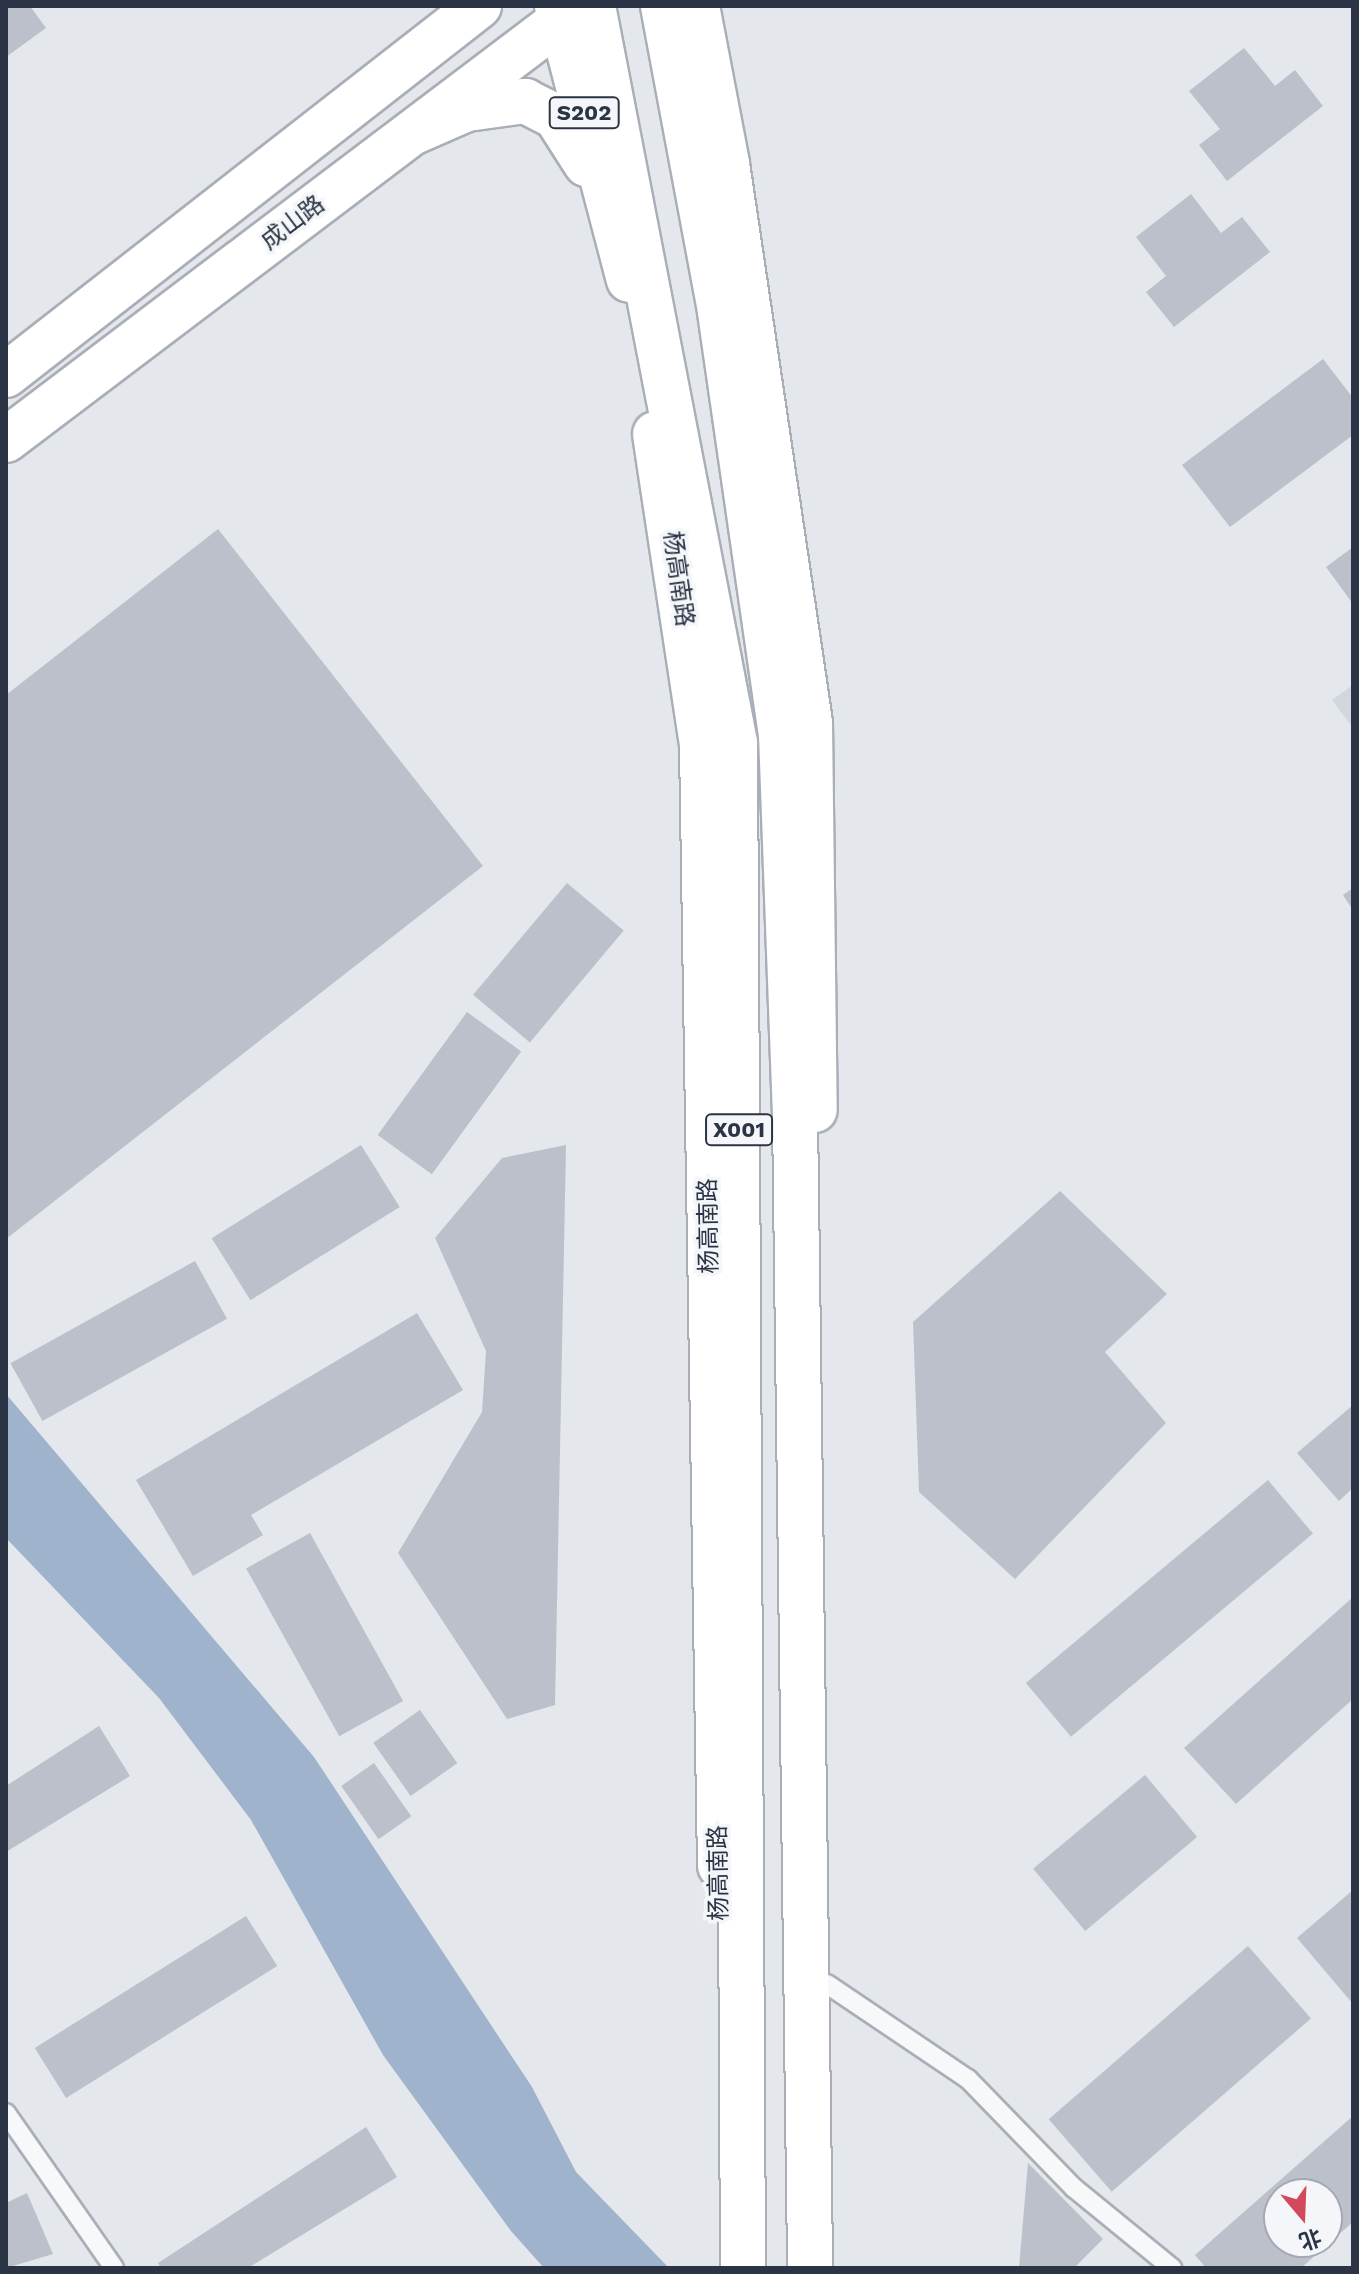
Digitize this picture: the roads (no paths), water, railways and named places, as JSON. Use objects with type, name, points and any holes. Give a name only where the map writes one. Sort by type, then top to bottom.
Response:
[{"type":"main road","points":[[6,375],[479,6]]},
{"type":"main road","name":"X001","points":[[663,6],[720,312],[781,734],[795,1115],[810,2268]]},
{"type":"main road","points":[[697,6],[727,164],[810,723],[832,2268]]},
{"type":"main road","name":"成山路","points":[[6,440],[573,10]]},
{"type":"main road","name":"杨高南路","points":[[573,10],[607,205],[631,288],[702,745],[729,2257]]},
{"type":"main road","name":"杨高南路","points":[[573,10],[735,743],[729,2257]]},
{"type":"main road","points":[[414,132],[467,109],[525,101],[556,117],[607,205]]},
{"type":"lane","points":[[827,1984],[968,2079],[1074,2188],[1172,2268]]},
{"type":"lane","points":[[9,2125],[114,2268]]},
{"type":"water","points":[[6,1394],[314,1757],[532,2087],[576,2172],[669,2268],[544,2268],[511,2231],[383,2055],[251,1820],[159,1698],[6,1538]]}]
